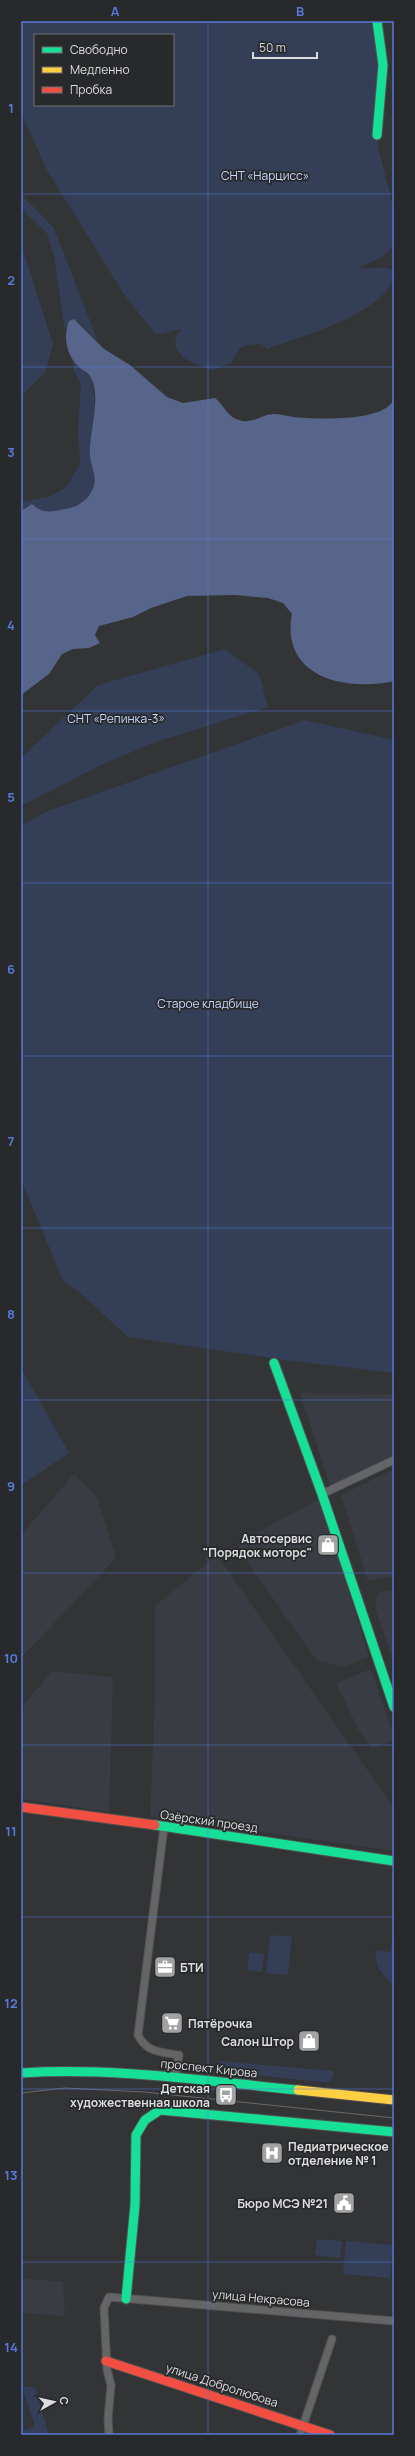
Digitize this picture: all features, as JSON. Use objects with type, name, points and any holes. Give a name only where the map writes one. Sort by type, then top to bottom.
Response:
[{"type":"street","points":[[377,136],[384,76],[382,40],[378,21]]},
{"type":"street","points":[[274,1363],[322,1494],[394,1708]]},
{"type":"street","points":[[322,1494],[394,1460]]},
{"type":"street","name":"Озёрский проезд","points":[[21,1808],[164,1827],[394,1861]]},
{"type":"street","points":[[164,1827],[138,2035],[143,2045],[149,2049],[179,2055],[175,2076]]},
{"type":"street","name":"проспект Кирова","points":[[21,2073],[70,2070],[175,2076],[394,2100]]},
{"type":"street","points":[[126,2299],[135,2205],[136,2135],[139,2127],[149,2115],[160,2110],[394,2132]]},
{"type":"street","name":"улица Некрасова","points":[[106,2360],[104,2308],[109,2297],[394,2321]]},
{"type":"street","points":[[300,2435],[332,2339]]},
{"type":"street","points":[[106,2360],[111,2385],[108,2418],[109,2435]]},
{"type":"street","name":"улица Добролюбова","points":[[106,2360],[330,2435]]},
{"type":"shaded area","points":[[74,319],[104,349],[130,365],[167,397],[183,403],[215,398],[231,416],[243,421],[252,420],[270,414],[332,419],[363,416],[388,407],[394,399],[394,681],[375,684],[356,684],[337,681],[320,675],[306,666],[296,653],[291,635],[292,614],[283,603],[268,598],[235,595],[187,596],[151,608],[133,617],[99,626],[95,635],[100,643],[89,648],[73,649],[62,654],[49,674],[21,695],[21,511],[32,504],[43,511],[55,511],[79,504],[90,494],[93,489],[95,479],[90,456],[95,406],[94,387],[90,376],[79,367],[68,350],[66,339],[67,327],[69,321]]},
{"type":"shaded area","points":[[300,1393],[394,1394],[394,1459],[331,1489]]},
{"type":"shaded area","points":[[394,1469],[394,1576],[368,1581],[341,1495]]},
{"type":"shaded area","points":[[74,1474],[97,1497],[116,1558],[21,1658],[21,1535]]},
{"type":"shaded area","points":[[317,1500],[328,1523],[369,1657],[343,1667],[316,1660],[239,1550],[240,1542]]},
{"type":"shaded area","points":[[217,1555],[394,1808],[394,1851],[150,1816],[155,1698],[155,1606]]},
{"type":"shaded area","points":[[394,1590],[394,1663],[375,1608],[377,1593]]},
{"type":"shaded area","points":[[371,1669],[394,1737],[394,1740],[372,1748],[358,1729],[336,1683]]},
{"type":"shaded area","points":[[52,1671],[113,1677],[109,1812],[21,1799],[21,1708]]},
{"type":"shaded area","points":[[21,2278],[63,2282],[65,2316],[21,2313]]},
{"type":"green space","name":"СНТ «Нарцисс»","points":[[21,21],[377,21],[381,50],[376,121],[377,136],[381,161],[395,218],[395,230],[394,241],[389,251],[380,258],[359,267],[386,268],[394,271],[390,286],[379,299],[362,311],[342,321],[267,349],[261,344],[247,345],[240,348],[231,363],[212,371],[183,358],[175,346],[176,336],[182,329],[156,335],[123,293],[47,170],[21,113]]},
{"type":"green space","points":[[21,194],[54,228],[98,342],[78,321],[66,327],[65,332],[54,256],[47,233],[21,209]]},
{"type":"green space","points":[[21,244],[53,344],[45,373],[21,396]]},
{"type":"green space","points":[[72,358],[91,378],[94,396],[95,407],[91,461],[96,473],[91,494],[82,502],[68,509],[45,513],[39,511],[32,504],[21,511],[21,502],[49,497],[66,487],[80,464],[78,429],[81,384],[74,371]]},
{"type":"green space","name":"СНТ «Репинка-3»","points":[[225,649],[259,674],[268,707],[153,743],[99,766],[21,806],[21,758],[98,685]]},
{"type":"green space","name":"Старое кладбище","points":[[305,720],[394,740],[394,1373],[285,1360],[128,1337],[78,1291],[63,1281],[21,1179],[21,826],[45,812]]},
{"type":"green space","points":[[21,1368],[69,1453],[21,1485]]},
{"type":"green space","points":[[394,1933],[394,1985],[380,1970],[376,1961],[376,1950],[390,1952]]},
{"type":"green space","points":[[270,1935],[292,1937],[288,1975],[266,1973]]},
{"type":"green space","points":[[249,1952],[264,1954],[262,1972],[247,1970]]},
{"type":"green space","points":[[220,2061],[333,2071],[334,2074],[329,2083],[229,2072],[220,2068]]},
{"type":"green space","points":[[317,2239],[342,2241],[340,2258],[315,2255]]},
{"type":"green space","points":[[346,2241],[393,2245],[390,2278],[343,2274]]},
{"type":"green space","points":[[22,2387],[35,2387],[49,2435],[21,2435],[21,2431],[35,2426]]},
{"type":"tram line","points":[[21,2093],[65,2088],[144,2092],[394,2118]]},
{"type":"traffic: fast","points":[[377,21],[383,65],[377,135]]},
{"type":"traffic: fast","points":[[274,1363],[322,1494],[394,1707]]},
{"type":"traffic: fast","points":[[155,1825],[394,1861]]},
{"type":"traffic: fast","points":[[21,2073],[125,2073],[298,2090]]},
{"type":"traffic: fast","points":[[126,2299],[135,2205],[136,2135],[145,2120],[160,2110],[394,2132]]},
{"type":"traffic: slow","points":[[298,2090],[394,2100]]},
{"type":"traffic: jam","points":[[21,1807],[155,1825]]},
{"type":"traffic: jam","points":[[106,2361],[330,2435]]},
{"type":"place","name":"Автосервис \"Порядок моторс\"","points":[[328,1545]]},
{"type":"place","name":"БТИ","points":[[165,1967]]},
{"type":"place","name":"Пятёрочка","points":[[172,2023]]},
{"type":"place","name":"Салон Штор","points":[[309,2041]]},
{"type":"place","name":"Детская художественная школа","points":[[226,2095]]},
{"type":"place","name":"Педиатрическое отделение № 1","points":[[272,2153]]},
{"type":"place","name":"Бюро МСЭ №21","points":[[344,2203]]}]
